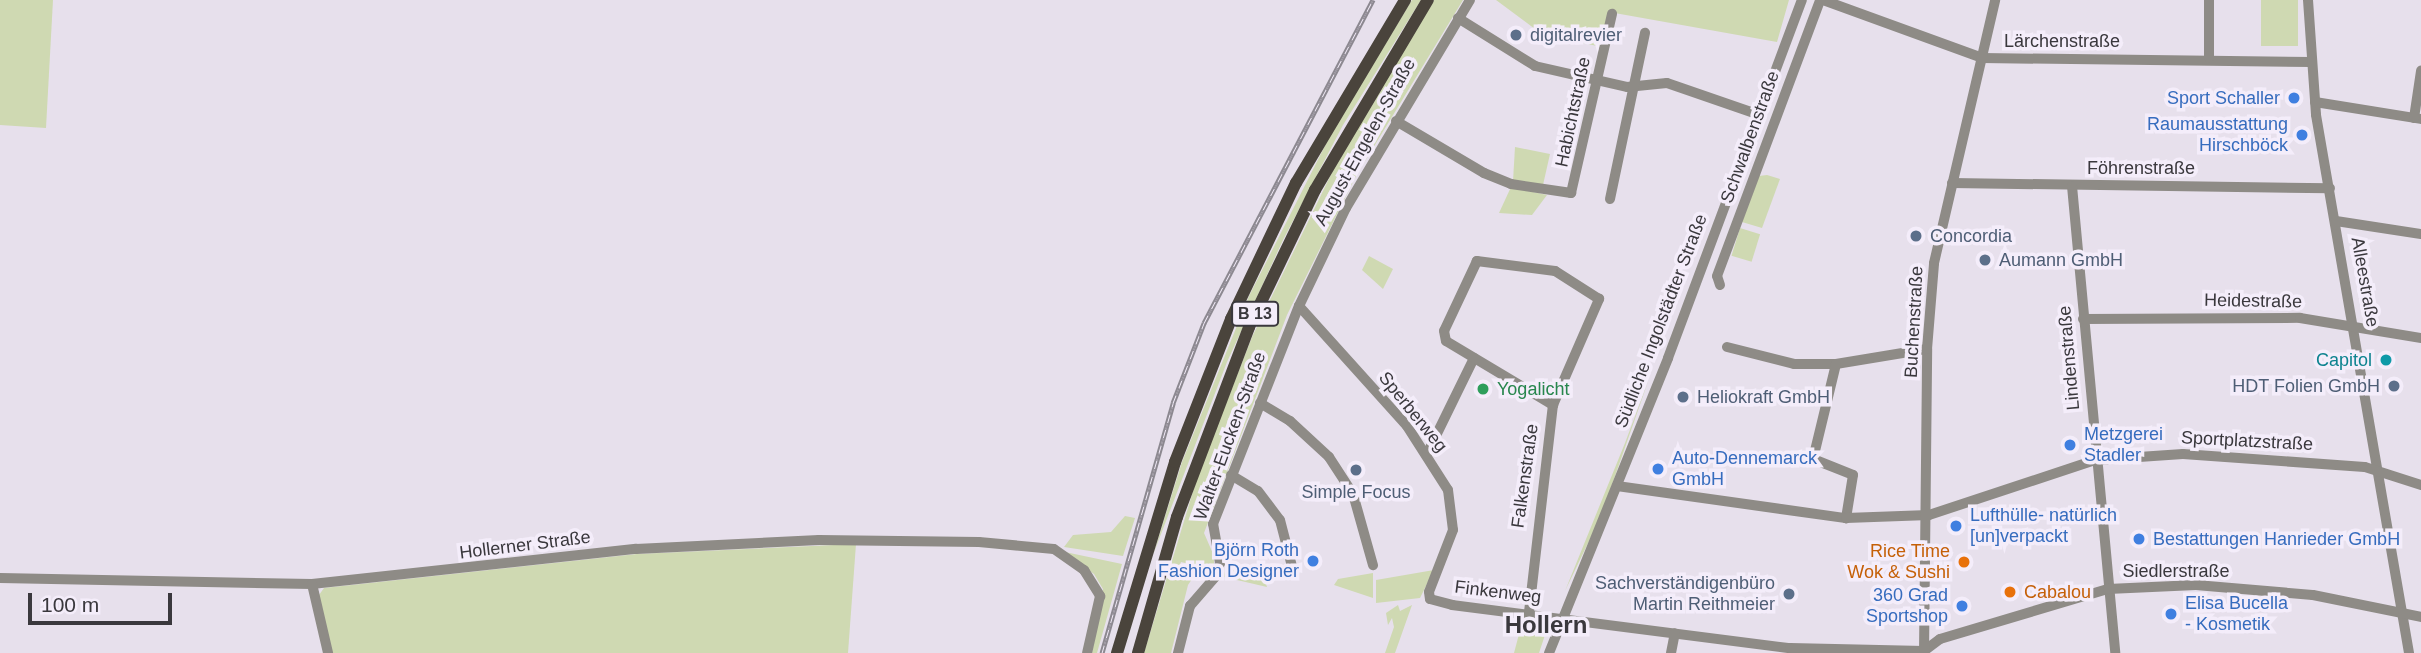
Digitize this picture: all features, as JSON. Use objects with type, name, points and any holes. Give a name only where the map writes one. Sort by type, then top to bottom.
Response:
[{"type":"main road","name":"B 13","points":[[1117,653],[1171,473],[1231,319],[1296,183],[1405,0]]},
{"type":"main road","name":"B 13","points":[[1138,653],[1177,517],[1249,327],[1322,179],[1428,0]]},
{"type":"street","name":"August-Engelen-Straße","points":[[1298,306],[1396,121],[1470,0]]},
{"type":"street","name":"Südliche Ingolstädter Straße","points":[[1549,653],[1618,486],[1801,0]]},
{"type":"street","name":"Lärchenstraße","points":[[1821,0],[1982,58],[2209,58],[2311,62]]},
{"type":"street","name":"Schwalbenstraße","points":[[1720,285],[1717,276],[1821,0]]},
{"type":"street","name":"Buchenstraße","points":[[1924,652],[1929,515],[1927,349],[1934,263],[1995,0]]},
{"type":"street","points":[[2209,0],[2209,58]]},
{"type":"street","name":"Alleestraße","points":[[2308,0],[2315,102],[2381,474],[2409,653]]},
{"type":"street","name":"Habichtstraße","points":[[1396,121],[1484,173],[1567,195],[1574,189],[1612,14]]},
{"type":"street","points":[[1458,18],[1535,66],[1633,87],[1667,83],[1757,114]]},
{"type":"street","points":[[1610,199],[1645,33]]},
{"type":"street","points":[[2315,102],[2417,119],[2421,71]]},
{"type":"street","name":"Föhrenstraße","points":[[1952,183],[2330,188]]},
{"type":"street","name":"Lindenstraße","points":[[2072,186],[2095,460],[2115,653]]},
{"type":"street","points":[[2336,221],[2421,234]]},
{"type":"street","name":"Falkenstraße","points":[[1474,358],[1444,336],[1477,261],[1555,271],[1599,299],[1597,312],[1553,405],[1529,612]]},
{"type":"street","name":"Walter-Eucken-Straße","points":[[1178,653],[1190,606],[1220,563],[1213,524],[1298,306]]},
{"type":"street","name":"Sperberweg","points":[[1298,306],[1427,454],[1448,490],[1455,517],[1430,599]]},
{"type":"street","name":"Heidestraße","points":[[2083,319],[2300,318],[2421,338]]},
{"type":"street","points":[[1727,347],[1794,364],[1836,364],[1927,349]]},
{"type":"street","points":[[1427,454],[1474,358],[1553,405]]},
{"type":"street","points":[[1836,364],[1814,459],[1853,475],[1846,518]]},
{"type":"street","points":[[1260,403],[1293,423],[1331,460],[1358,508],[1373,565]]},
{"type":"street","name":"Sportplatzstraße","points":[[1618,486],[1846,518],[1929,515],[2095,460],[2269,456],[2365,467],[2421,485]]},
{"type":"street","points":[[1231,475],[1258,491],[1280,520],[1294,574]]},
{"type":"street","name":"Hollerner Straße","points":[[0,578],[312,584],[699,545],[832,540],[979,542],[1054,549],[1084,570],[1100,596],[1087,653]]},
{"type":"street","points":[[312,584],[328,653]]},
{"type":"street","name":"Siedlerstraße","points":[[1563,619],[1789,651],[1924,652],[1940,639],[2108,589],[2196,585],[2314,595],[2403,611],[2421,617]]},
{"type":"street","name":"Finkenweg","points":[[1430,599],[1563,619]]},
{"type":"street","points":[[1671,653],[1675,633]]},
{"type":"green space","points":[[0,0],[53,0],[46,128],[0,125]]},
{"type":"green space","points":[[1412,0],[1421,0],[1343,125],[1283,240],[1227,362],[1153,555],[1182,462],[1249,296],[1335,126]]},
{"type":"green space","points":[[1434,0],[1463,0],[1356,176],[1287,315],[1204,533],[1214,556],[1214,570],[1181,562],[1178,570],[1196,573],[1188,585],[1171,653],[1144,653],[1198,475],[1252,337],[1340,156]]},
{"type":"green space","points":[[1496,0],[1789,0],[1777,42],[1609,12],[1602,47],[1554,37],[1535,43],[1539,32]]},
{"type":"green space","points":[[2261,0],[2298,0],[2298,46],[2261,46]]},
{"type":"green space","points":[[1515,147],[1550,154],[1543,185],[1513,181]]},
{"type":"green space","points":[[1767,175],[1780,179],[1762,228],[1742,222],[1759,176]]},
{"type":"green space","points":[[1511,187],[1547,195],[1532,215],[1499,213]]},
{"type":"green space","points":[[1740,228],[1760,234],[1752,262],[1732,256]]},
{"type":"green space","points":[[1369,256],[1393,269],[1383,289],[1362,270]]},
{"type":"green space","points":[[1649,379],[1601,516],[1565,591],[1625,443]]},
{"type":"green space","points":[[1125,516],[1135,518],[1123,556],[1064,547],[1073,535],[1111,532]]},
{"type":"green space","points":[[856,544],[848,653],[331,653],[319,595],[324,588],[637,554]]},
{"type":"green space","points":[[1065,552],[1122,564],[1097,653],[1092,653],[1103,589],[1094,574]]},
{"type":"green space","points":[[1260,566],[1267,587],[1224,577],[1225,571]]},
{"type":"green space","points":[[1434,570],[1420,598],[1376,603],[1376,580]]},
{"type":"green space","points":[[1373,573],[1373,598],[1334,585],[1338,579]]},
{"type":"green space","points":[[1398,605],[1400,611],[1412,605],[1395,653],[1385,653],[1394,627],[1392,618],[1388,625],[1386,613]]},
{"type":"green space","points":[[1523,619],[1548,626],[1539,653],[1514,653]]},
{"type":"railway","points":[[1102,653],[1173,403],[1204,323],[1373,0]]},
{"type":"place","name":"digitalrevier","points":[[1516,35]]},
{"type":"place","name":"Sport Schaller","points":[[2294,98]]},
{"type":"place","name":"Raumausstattung Hirschböck","points":[[2302,135]]},
{"type":"place","name":"Concordia","points":[[1916,236]]},
{"type":"place","name":"Aumann GmbH","points":[[1985,260]]},
{"type":"place","name":"Capitol","points":[[2386,360]]},
{"type":"place","name":"HDT Folien GmbH","points":[[2394,386]]},
{"type":"place","name":"Yogalicht","points":[[1483,389]]},
{"type":"place","name":"Heliokraft GmbH","points":[[1683,397]]},
{"type":"place","name":"Metzgerei Stadler","points":[[2070,445]]},
{"type":"place","name":"Auto-Dennemarck GmbH","points":[[1658,469]]},
{"type":"place","name":"Simple Focus","points":[[1356,470]]},
{"type":"place","name":"Lufthülle- natürlich [un]verpackt","points":[[1956,526]]},
{"type":"place","name":"Bestattungen Hanrieder GmbH","points":[[2139,539]]},
{"type":"place","name":"Björn Roth Fashion Designer","points":[[1313,561]]},
{"type":"place","name":"Rice Time Wok & Sushi","points":[[1964,562]]},
{"type":"place","name":"Cabalou","points":[[2010,592]]},
{"type":"place","name":"Sachverständigenbüro Martin Reithmeier","points":[[1789,594]]},
{"type":"place","name":"360 Grad Sportshop","points":[[1962,606]]},
{"type":"place","name":"Elisa Bucella - Kosmetik","points":[[2171,614]]},
{"type":"district","name":"Hollern","points":[[1546,625]]}]
